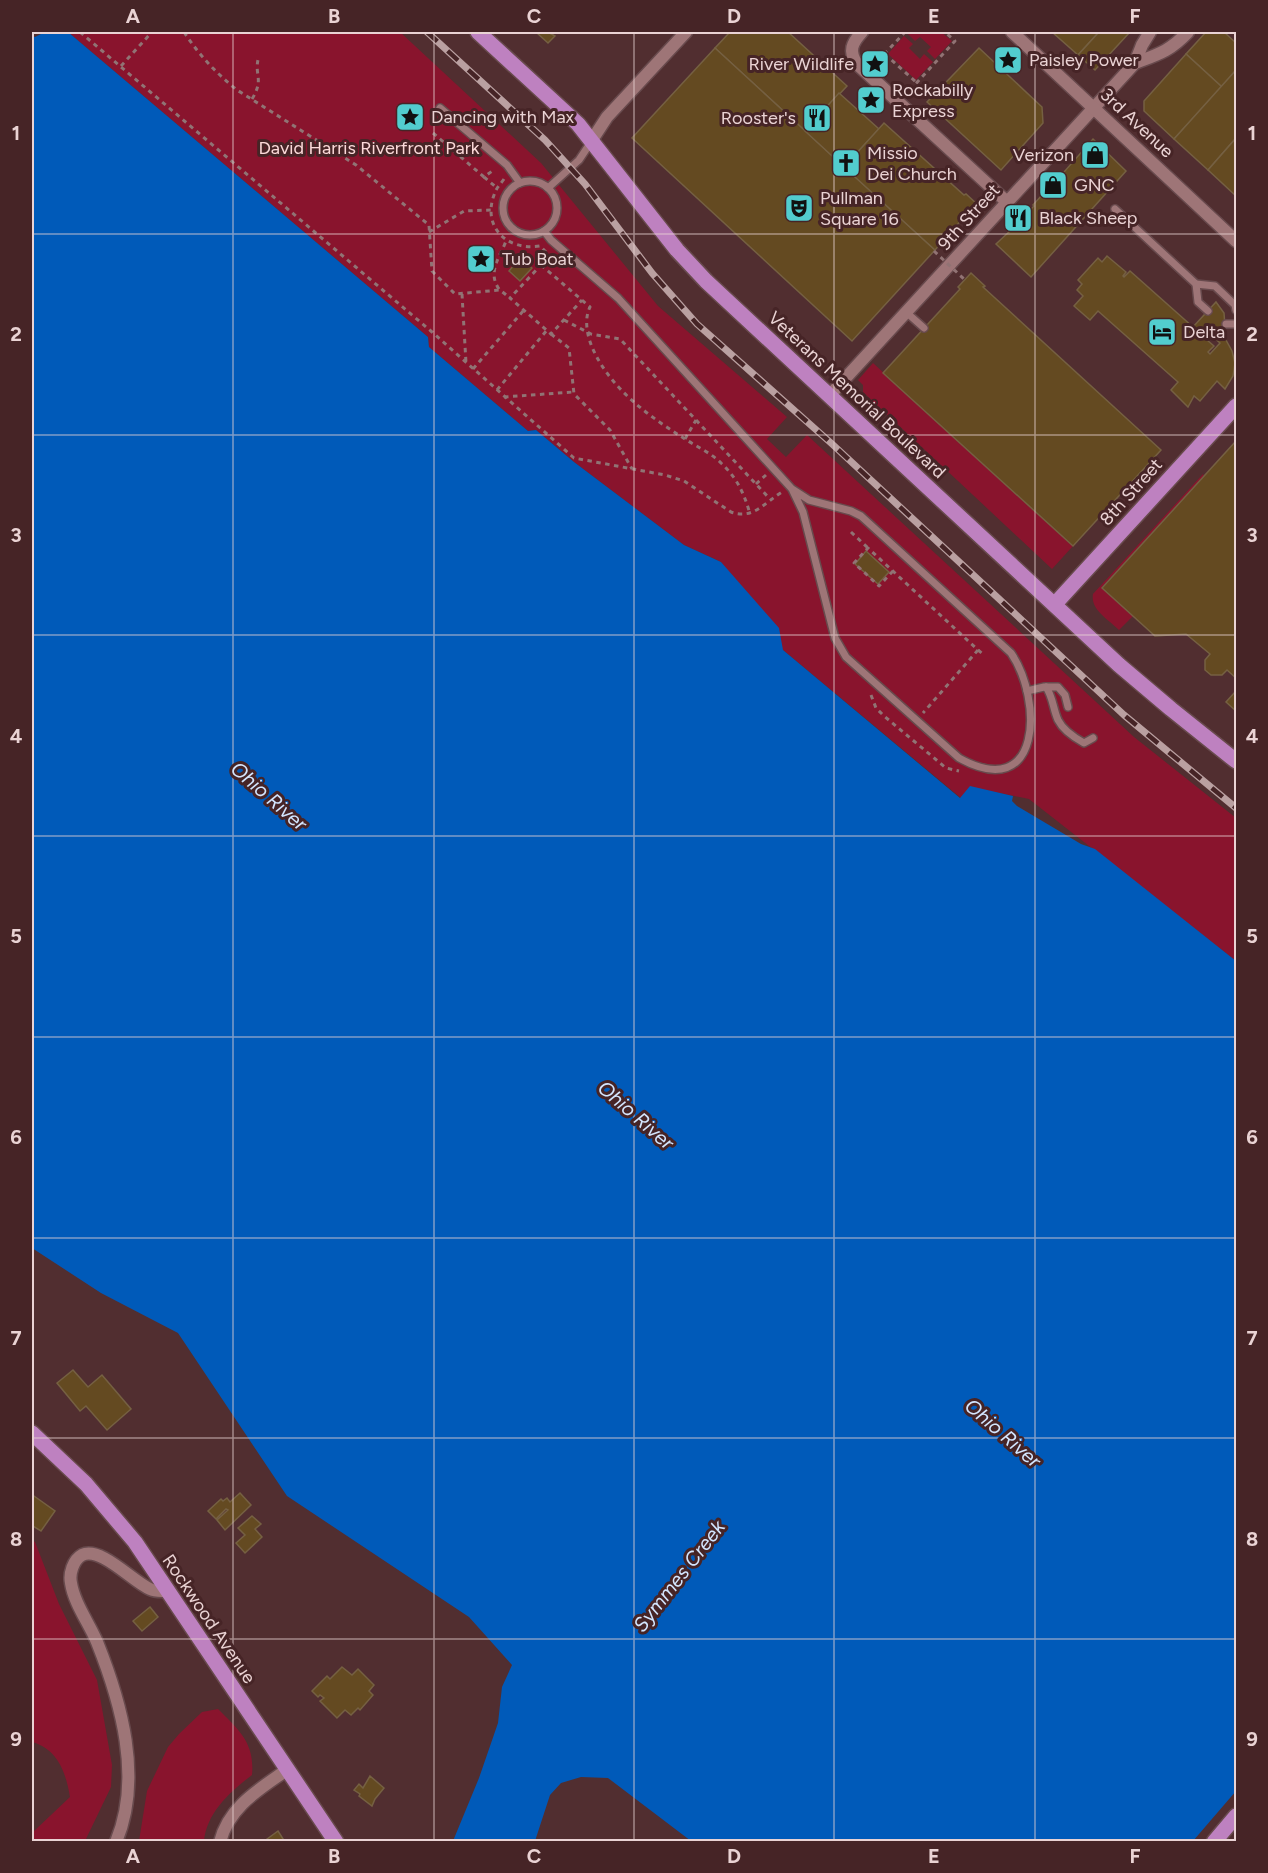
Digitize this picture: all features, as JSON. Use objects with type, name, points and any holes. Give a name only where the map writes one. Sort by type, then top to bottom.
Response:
[{"type":"main road","name":"Veterans Memorial Boulevard","points":[[478,32],[567,111],[691,265],[1145,688],[1236,761]]},
{"type":"main road","name":"8th Street","points":[[1055,604],[1236,406]]},
{"type":"main road","name":"Rockwood Avenue","points":[[32,1433],[78,1476],[135,1542],[336,1842]]},
{"type":"main road","points":[[1214,1842],[1236,1816]]},
{"type":"street","points":[[592,140],[607,117],[686,32]]},
{"type":"street","points":[[862,32],[854,40],[851,48],[852,57],[857,64],[1007,202]]},
{"type":"street","name":"3rd Avenue","points":[[1012,32],[1236,241]]},
{"type":"street","name":"9th Street","points":[[830,395],[1135,63],[1150,32]]},
{"type":"street","name":"9th Street","points":[[1135,63],[1167,51],[1188,32]]},
{"type":"street","points":[[116,1842],[126,1815],[129,1795],[124,1734],[106,1667],[74,1594],[70,1576],[77,1560],[82,1555],[90,1554],[99,1556],[149,1588],[157,1591],[168,1590]]},
{"type":"street","points":[[220,1842],[224,1827],[232,1813],[257,1790],[288,1769]]},
{"type":"lane","points":[[440,108],[507,165],[520,183]]},
{"type":"lane","points":[[548,188],[579,160],[592,140]]},
{"type":"lane","points":[[529,181],[548,188],[557,206],[556,216],[551,225],[534,235],[525,235],[508,224],[503,206],[505,196],[512,188],[529,181]]},
{"type":"lane","points":[[1115,209],[1196,284],[1215,286],[1235,305],[1236,310]]},
{"type":"lane","points":[[544,231],[551,240],[618,298],[792,489],[809,500],[851,511],[861,516],[1011,653],[1020,669],[1030,710],[1027,748],[1020,760],[1003,769],[991,770],[972,765],[959,758],[846,657],[835,638],[803,512],[792,489]]},
{"type":"lane","points":[[1196,284],[1198,302],[1208,311]]},
{"type":"lane","points":[[906,312],[924,328]]},
{"type":"lane","points":[[1226,324],[1236,324]]},
{"type":"lane","points":[[1046,687],[1061,724],[1084,743],[1093,738]]},
{"type":"lane","points":[[1027,691],[1058,687],[1062,690],[1068,707]]},
{"type":"path","points":[[80,32],[574,458],[684,481],[731,512],[739,514],[758,511],[770,499],[783,491]]},
{"type":"path","points":[[121,66],[152,32]]},
{"type":"path","points":[[184,32],[204,60],[220,76],[356,165],[429,225],[432,272],[455,294],[500,290]]},
{"type":"path","points":[[878,61],[905,32]]},
{"type":"path","points":[[910,90],[955,41],[945,32]]},
{"type":"path","points":[[885,54],[917,83]]},
{"type":"path","points":[[252,99],[260,84],[257,67],[259,56]]},
{"type":"path","points":[[433,133],[496,188]]},
{"type":"path","points":[[484,177],[496,168],[504,180],[496,188],[491,210],[495,227],[506,241],[520,246],[543,247],[547,254],[541,265],[510,298]]},
{"type":"path","points":[[429,232],[464,211],[491,210]]},
{"type":"path","points":[[506,241],[494,268],[494,280],[500,290],[569,348],[573,392],[610,430],[632,469]]},
{"type":"path","points":[[934,251],[965,280]]},
{"type":"path","points":[[541,265],[590,307],[586,320],[588,333],[600,361],[616,383],[641,408],[719,460],[742,490],[750,514]]},
{"type":"path","points":[[462,294],[466,363]]},
{"type":"path","points":[[551,334],[582,300]]},
{"type":"path","points":[[473,369],[524,310]]},
{"type":"path","points":[[564,320],[588,333],[620,339],[770,499]]},
{"type":"path","points":[[496,390],[547,330]]},
{"type":"path","points":[[504,397],[573,392]]},
{"type":"path","points":[[685,439],[696,420]]},
{"type":"path","points":[[851,532],[984,655]]},
{"type":"path","points":[[868,548],[854,563],[879,586],[893,570]]},
{"type":"path","points":[[932,702],[978,650]]},
{"type":"green space","name":"David Harris Riverfront Park","points":[[68,32],[400,32],[541,163],[658,306],[787,417],[767,439],[786,457],[807,435],[1134,737],[1236,818],[1236,961],[1029,799],[970,787],[961,798],[783,650],[721,562],[684,545],[574,462],[536,430],[528,431],[429,347],[428,337]]},
{"type":"green space","points":[[908,32],[941,32],[952,41],[935,59],[927,51],[931,47],[920,37],[915,41]]},
{"type":"green space","points":[[904,36],[913,44],[909,48],[920,59],[924,54],[933,62],[916,80],[888,54]]},
{"type":"green space","points":[[873,363],[1073,546],[1052,569],[863,392],[863,385],[858,380]]},
{"type":"green space","points":[[1203,474],[1204,476],[1102,587],[1133,616],[1119,630],[1097,610],[1093,594]]},
{"type":"green space","points":[[32,1540],[35,1542],[59,1604],[97,1680],[112,1765],[111,1787],[85,1841],[32,1841],[32,1833],[70,1797],[59,1763],[48,1750],[32,1742]]},
{"type":"green space","points":[[218,1709],[244,1738],[251,1754],[252,1775],[228,1796],[215,1812],[204,1841],[139,1841],[147,1791],[168,1747],[202,1712]]},
{"type":"water","points":[[45,32],[68,32],[428,337],[429,347],[528,431],[536,430],[574,462],[684,545],[721,562],[779,628],[783,650],[960,798],[970,786],[1013,796],[1012,801],[1017,806],[1081,844],[1095,849],[1236,961],[1236,1841],[691,1841],[608,1778],[581,1777],[561,1783],[550,1795],[535,1841],[453,1841],[479,1778],[498,1723],[502,1687],[512,1665],[469,1617],[287,1496],[178,1333],[101,1293],[32,1248],[32,36],[35,37]]},
{"type":"pier","points":[[1236,1791],[1236,1841],[1193,1841]]},
{"type":"building","points":[[525,32],[548,32],[555,36],[548,43],[537,33]]},
{"type":"building","points":[[730,32],[788,32],[847,86],[805,131],[715,48]]},
{"type":"building","points":[[1052,32],[1099,32],[1078,55]]},
{"type":"building","points":[[1099,32],[1130,32],[1095,70],[1078,55]]},
{"type":"building","points":[[1206,32],[1224,32],[1236,43],[1236,70],[1222,87],[1186,54]]},
{"type":"building","name":"Pullman Square 16","points":[[715,48],[935,250],[852,341],[632,138]]},
{"type":"building","points":[[979,48],[1042,107],[1043,123],[1001,170],[927,102]]},
{"type":"building","points":[[1186,54],[1222,87],[1174,139],[1144,111],[1144,101]]},
{"type":"building","points":[[1236,70],[1236,138],[1208,170],[1174,139]]},
{"type":"building","points":[[839,93],[879,129],[844,167],[805,131]]},
{"type":"building","points":[[884,123],[978,205],[966,219],[964,217],[935,250],[844,167]]},
{"type":"building","points":[[1236,138],[1236,196],[1208,170]]},
{"type":"building","points":[[1093,139],[1126,171],[1031,277],[996,244],[1011,230],[1009,228],[1026,209],[1029,211],[1034,206]]},
{"type":"building","name":"Delta","points":[[1107,256],[1126,272],[1124,277],[1130,271],[1193,327],[1216,302],[1224,313],[1226,340],[1235,363],[1233,376],[1225,389],[1217,381],[1200,401],[1194,396],[1188,407],[1171,390],[1178,382],[1098,311],[1090,320],[1074,306],[1083,296],[1077,290],[1082,284],[1078,280],[1098,258],[1102,262]],"holes":[[[1204,329],[1220,343],[1210,354],[1208,352],[1214,346],[1200,334]]]},
{"type":"building","points":[[520,258],[532,268],[520,281],[509,271]]},
{"type":"building","points":[[971,273],[985,286],[983,287],[1161,450],[1073,546],[883,373],[960,289],[958,287]]},
{"type":"building","points":[[1236,441],[1236,678],[1227,670],[1222,675],[1211,675],[1205,670],[1205,660],[1210,654],[1186,634],[1155,636],[1102,588]]},
{"type":"building","points":[[866,551],[889,572],[878,584],[855,564]]},
{"type":"building","points":[[1236,691],[1236,711],[1226,702]]},
{"type":"building","points":[[73,1370],[88,1387],[102,1375],[131,1409],[107,1430],[86,1406],[80,1411],[57,1383]]},
{"type":"building","points":[[240,1493],[251,1505],[225,1530],[217,1520],[228,1510],[226,1509],[216,1519],[208,1511],[221,1499],[223,1501],[227,1498],[230,1502]]},
{"type":"building","points":[[34,1496],[55,1511],[41,1531],[33,1526],[32,1528]]},
{"type":"building","points":[[252,1516],[261,1524],[255,1529],[262,1537],[245,1553],[236,1543],[245,1535],[238,1528]]},
{"type":"building","points":[[150,1607],[158,1617],[142,1631],[133,1621]]},
{"type":"building","points":[[342,1667],[352,1675],[358,1669],[374,1685],[369,1691],[373,1695],[360,1710],[358,1708],[351,1715],[345,1710],[337,1718],[320,1701],[324,1698],[320,1695],[318,1697],[312,1691],[327,1676],[330,1679]]},
{"type":"building","points":[[370,1776],[384,1788],[372,1806],[354,1790],[359,1784],[363,1788]]},
{"type":"building","points":[[278,1831],[285,1842],[263,1842]]},
{"type":"railway","points":[[427,32],[545,140],[585,184],[652,273],[697,324],[831,443],[1124,715],[1236,808]]},
{"type":"place","name":"Paisley Power","points":[[1008,60]]},
{"type":"place","name":"River Wildlife","points":[[875,64]]},
{"type":"place","name":"Rockabilly Express","points":[[871,100]]},
{"type":"place","name":"Dancing with Max","points":[[410,117]]},
{"type":"place","name":"Rooster's","points":[[817,118]]},
{"type":"place","name":"Verizon","points":[[1095,155]]},
{"type":"place","name":"Missio Dei Church","points":[[846,163]]},
{"type":"place","name":"GNC","points":[[1053,185]]},
{"type":"place","name":"Pullman Square 16","points":[[799,208]]},
{"type":"place","name":"Black Sheep","points":[[1018,218]]},
{"type":"place","name":"Tub Boat","points":[[481,259]]},
{"type":"place","name":"Delta","points":[[1162,332]]},
{"type":"water label","name":"Ohio River","points":[[269,796]]},
{"type":"water label","name":"Ohio River","points":[[636,1115]]},
{"type":"water label","name":"Ohio River","points":[[1003,1433]]},
{"type":"water label","name":"Symmes Creek","points":[[679,1576]]}]
